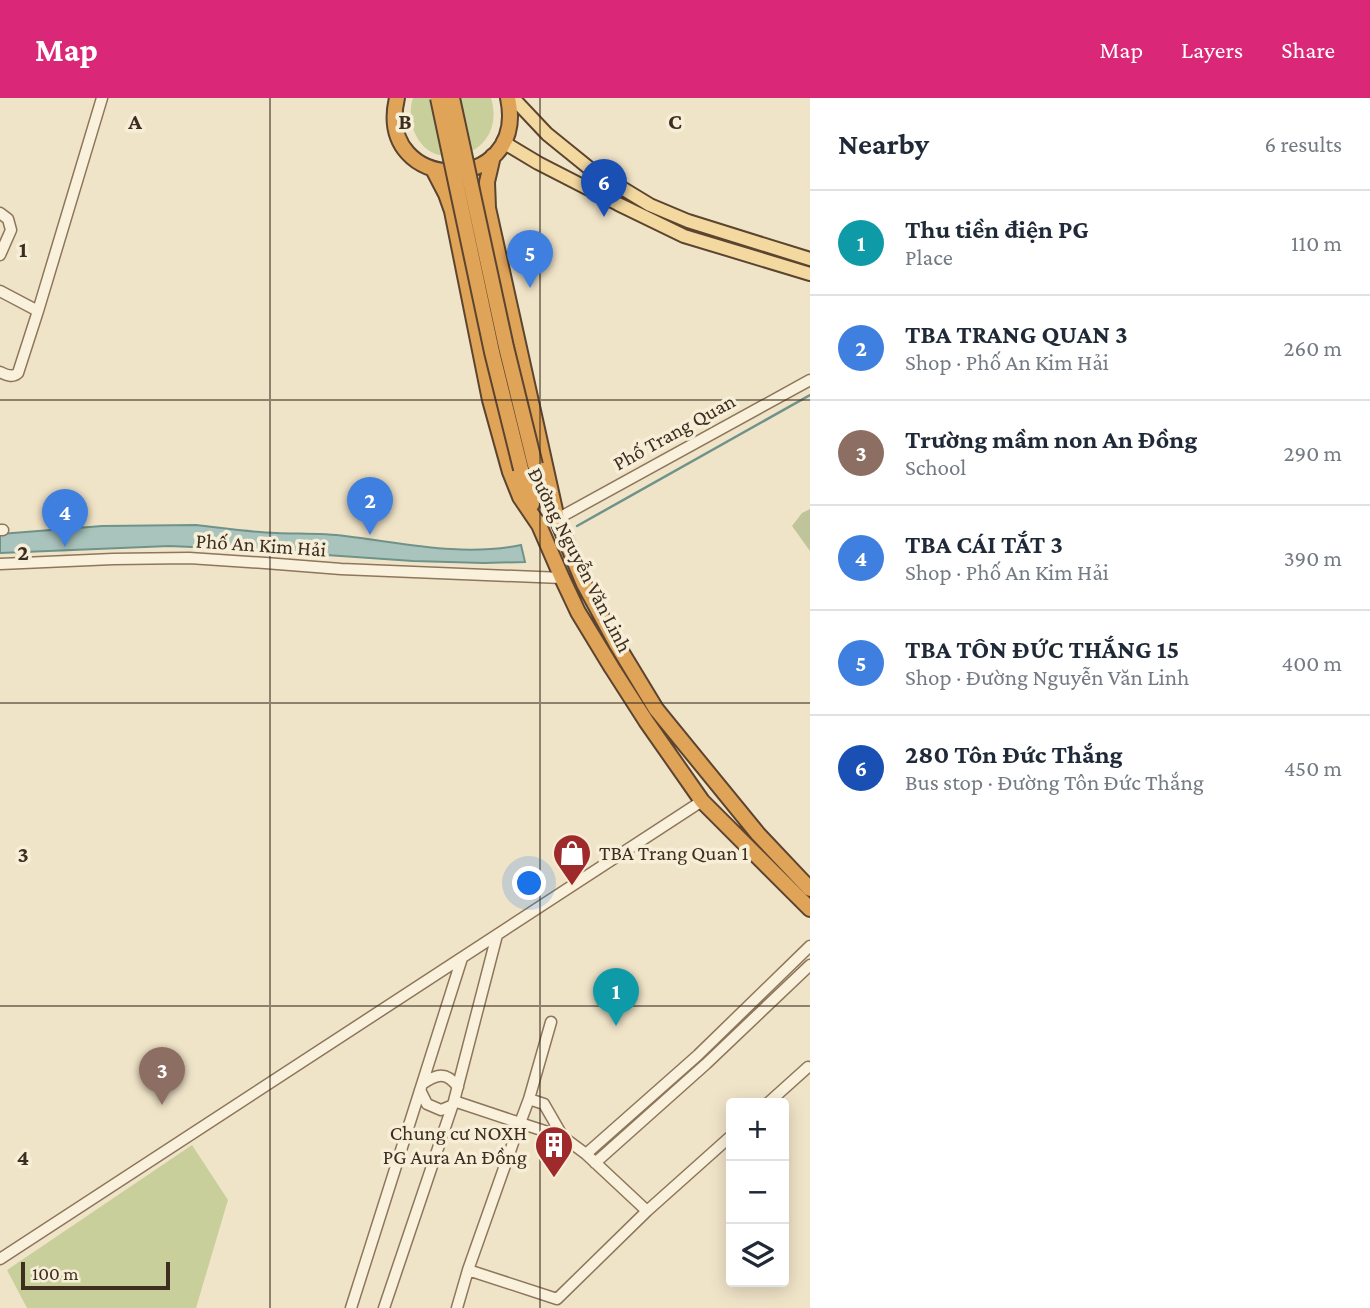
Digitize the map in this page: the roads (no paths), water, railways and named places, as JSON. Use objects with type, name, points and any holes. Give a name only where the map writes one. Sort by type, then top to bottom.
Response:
[{"type":"highway","points":[[397,98],[394,119],[399,138],[410,154],[424,165],[442,172],[461,172],[479,166],[493,156],[503,142],[509,126],[510,98]]},
{"type":"highway","points":[[438,98],[492,352],[528,467],[557,519]]},
{"type":"highway","points":[[452,98],[503,334],[540,525]]},
{"type":"highway","name":"Đường Nguyễn Văn Linh","points":[[493,156],[487,182],[488,208],[557,519],[584,584],[656,709],[758,834],[810,889]]},
{"type":"highway","name":"Đường Nguyễn Văn Linh","points":[[433,169],[452,211],[489,400],[514,485],[540,525],[578,612],[646,721],[702,801],[810,909]]},
{"type":"main road","points":[[510,98],[547,134],[589,168],[650,205],[688,221],[810,259]]},
{"type":"main road","points":[[503,142],[538,163],[684,236],[810,274]]},
{"type":"street","points":[[0,372],[9,376],[18,373],[102,98]]},
{"type":"street","points":[[0,213],[8,219],[11,230],[0,255]]},
{"type":"street","points":[[0,291],[38,311]]},
{"type":"street","name":"Phố Trang Quan","points":[[557,519],[810,380]]},
{"type":"street","name":"Phố An Kim Hải","points":[[0,564],[190,558],[341,569],[562,578]]},
{"type":"street","points":[[0,1259],[702,801]]},
{"type":"street","points":[[384,1308],[454,1103],[497,935]]},
{"type":"street","points":[[586,1154],[698,1055],[810,946]]},
{"type":"street","points":[[351,1308],[462,957]]},
{"type":"street","points":[[595,1163],[706,1064],[810,965]]},
{"type":"street","points":[[457,1308],[529,1099],[551,1022]]},
{"type":"street","points":[[774,1098],[808,1067]]},
{"type":"street","points":[[421,1087],[440,1075],[451,1079],[458,1087]]},
{"type":"street","points":[[421,1087],[427,1104],[441,1110],[454,1103],[564,1137],[647,1211]]},
{"type":"street","points":[[529,1099],[544,1104],[564,1137]]},
{"type":"street","points":[[468,1270],[558,1299],[647,1211],[726,1140]]},
{"type":"water","points":[[196,525],[336,535],[455,549],[476,550],[521,545],[525,562],[413,561],[169,546],[0,553],[0,534],[102,526]]},
{"type":"waterway","points":[[577,526],[810,395]]},
{"type":"place","name":"280 Tôn Đức Thắng","points":[[604,217]]},
{"type":"place","name":"TBA TÔN ĐỨC THẮNG 15","points":[[530,288]]},
{"type":"place","name":"TBA TRANG QUAN 3","points":[[370,535]]},
{"type":"place","name":"TBA CÁI TẮT 3","points":[[65,547]]},
{"type":"place","name":"TBA Trang Quan 1","points":[[572,887]]},
{"type":"place","name":"Thu tiền điện PG","points":[[616,1026]]},
{"type":"place","name":"Trường mầm non An Đồng","points":[[162,1105]]},
{"type":"place","name":"Chung cư NOXH PG Aura An Đồng","points":[[554,1179]]}]
